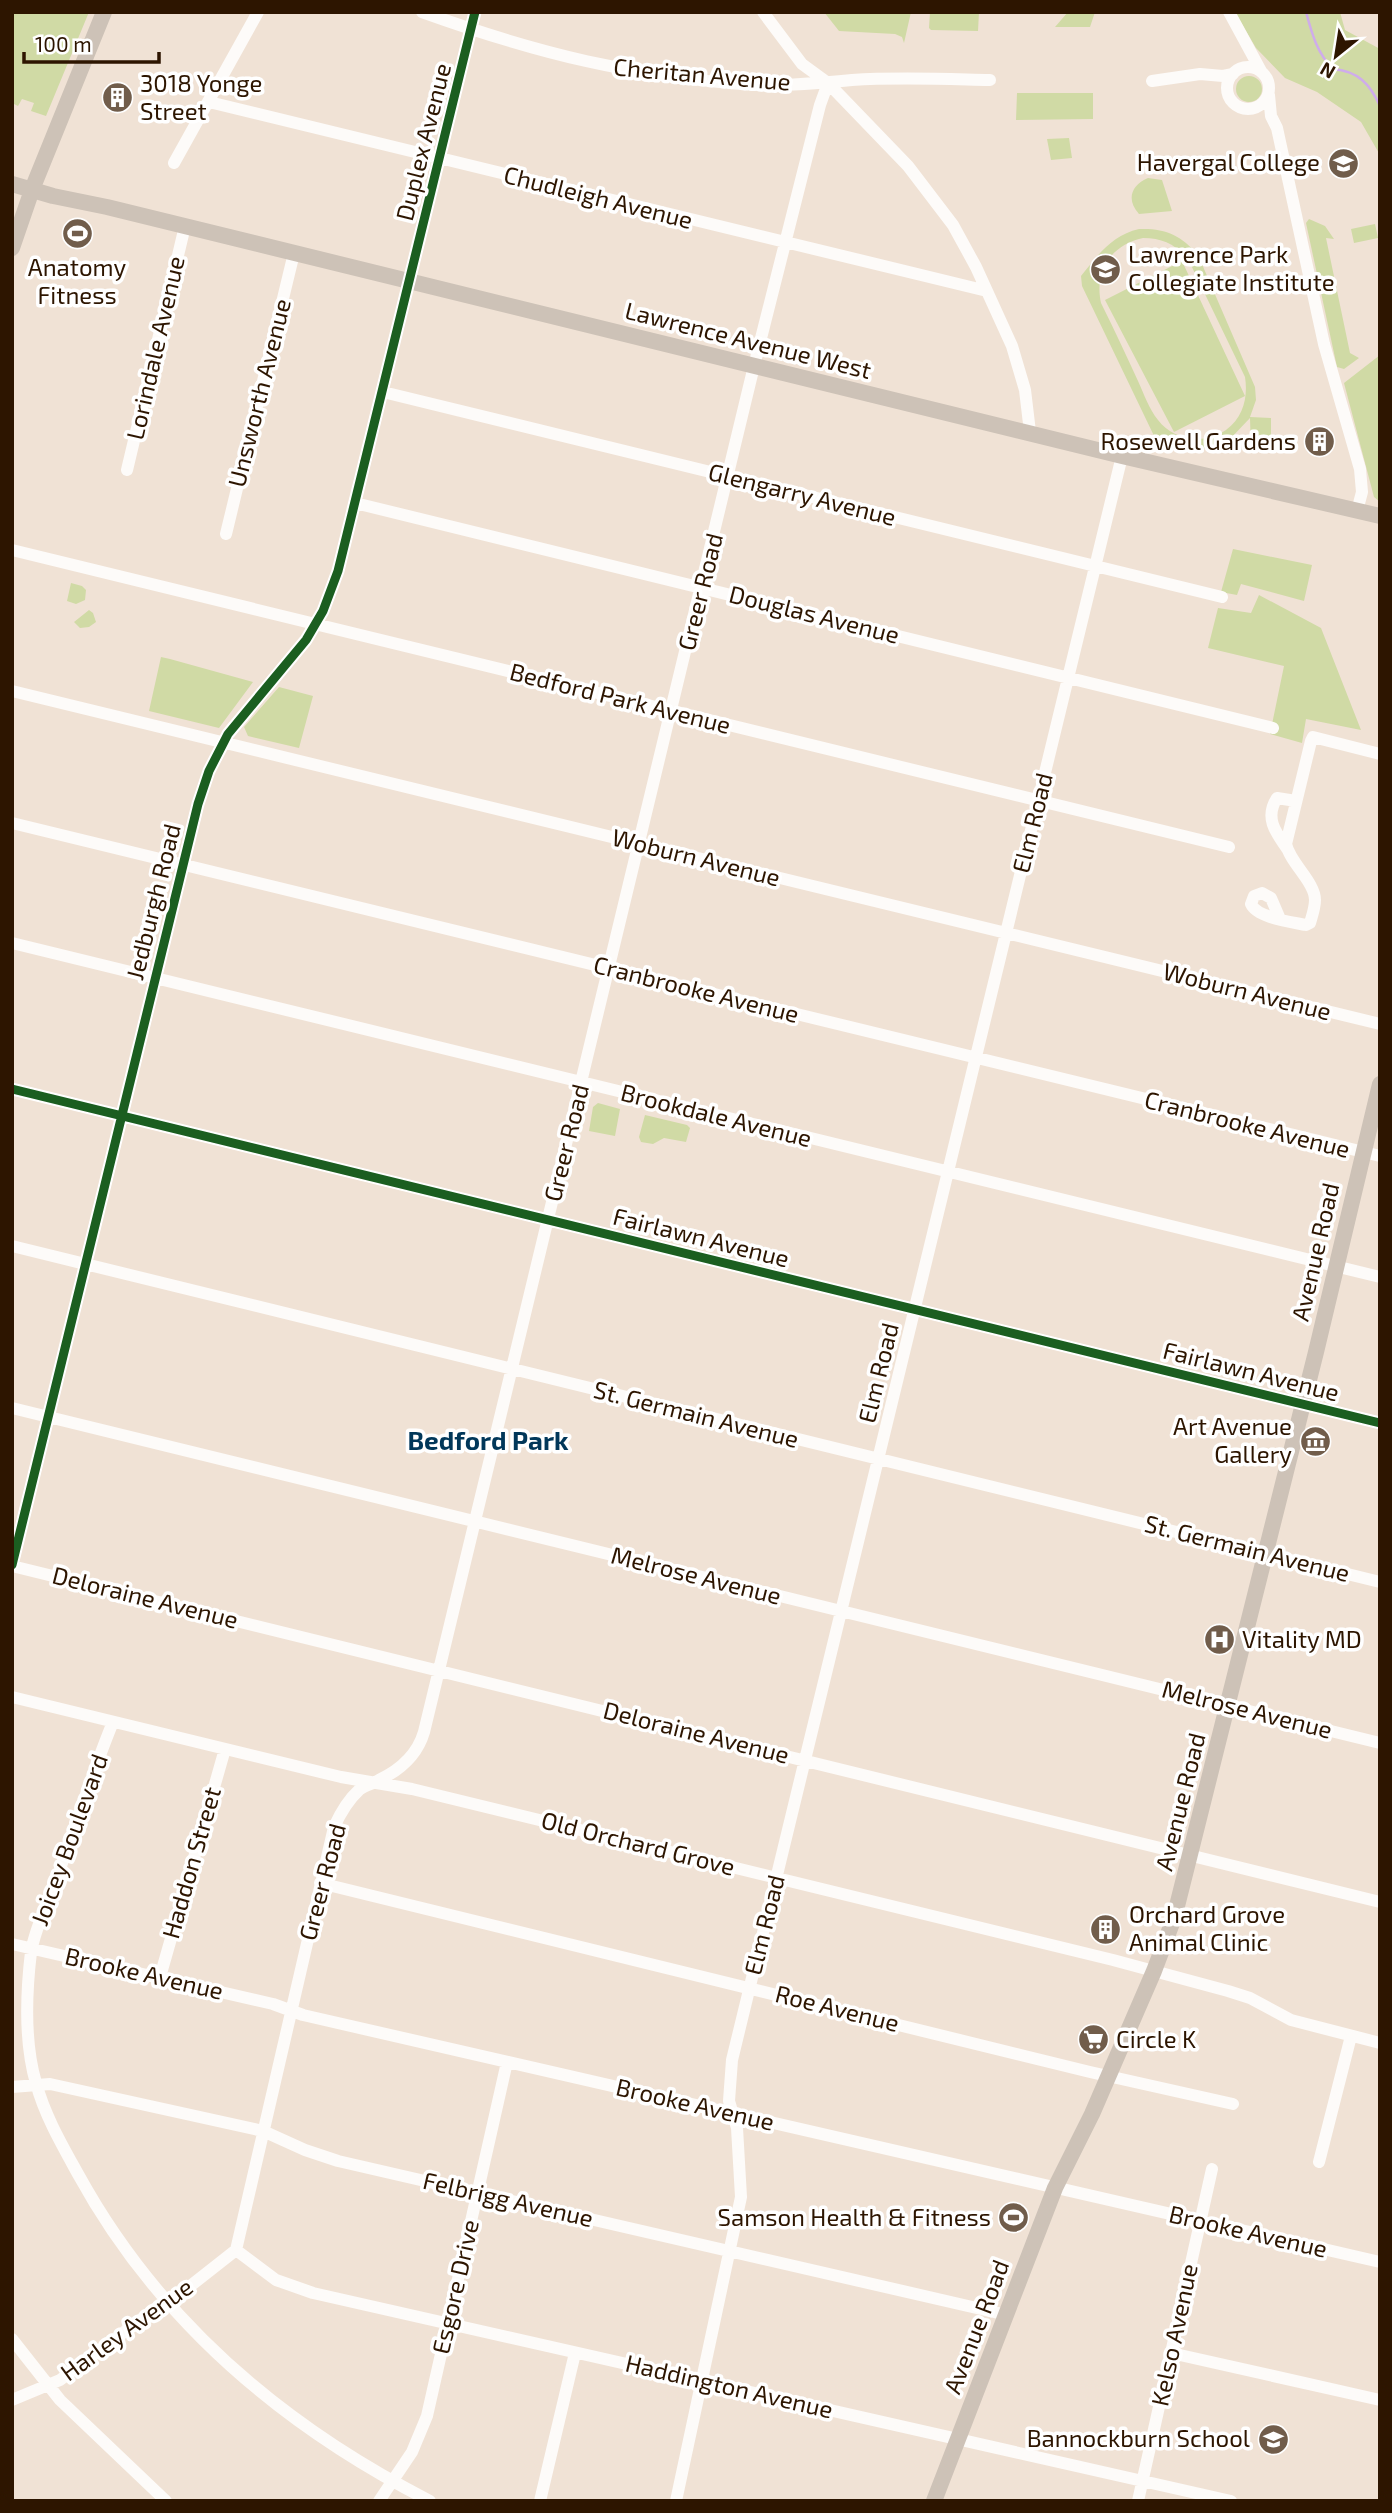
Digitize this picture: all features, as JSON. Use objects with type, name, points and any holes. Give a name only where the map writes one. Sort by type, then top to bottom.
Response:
[{"type":"main road","points":[[12,248],[104,12]]},
{"type":"main road","points":[[12,177],[34,186]]},
{"type":"main road","points":[[12,184],[34,186]]},
{"type":"main road","name":"Lawrence Avenue West","points":[[34,186],[85,197],[107,207],[409,282],[1122,456],[1380,516]]},
{"type":"main road","name":"Avenue Road","points":[[934,2501],[1055,2188],[1092,2114],[1174,1918],[1335,1267],[1372,1155],[1380,1084]]},
{"type":"street","points":[[174,163],[258,12]]},
{"type":"street","name":"Cheritan Avenue","points":[[422,12],[552,55],[657,75],[756,85],[909,79],[990,80]]},
{"type":"street","name":"Duplex Avenue","points":[[409,282],[475,12]]},
{"type":"street","points":[[763,12],[802,64],[828,83],[908,166],[931,194],[964,244],[1015,356],[1025,390],[1030,432]]},
{"type":"street","points":[[1230,12],[1268,81],[1270,111],[1278,134],[1324,344],[1360,468],[1362,492],[1357,511]]},
{"type":"street","points":[[1228,96],[1228,82],[1242,54],[1238,29]]},
{"type":"street","points":[[1152,81],[1235,72],[1251,67],[1264,74]]},
{"type":"street","points":[[1191,76],[1217,85],[1238,107],[1265,121],[1278,134]]},
{"type":"street","name":"Greer Road","points":[[236,2250],[329,1840],[338,1819],[356,1793],[401,1767],[418,1746],[439,1670],[754,366],[820,105],[828,83]]},
{"type":"street","points":[[1247,110],[1263,104],[1269,95]]},
{"type":"street","name":"Chudleigh Avenue","points":[[209,102],[987,291]]},
{"type":"street","name":"Lorindale Avenue","points":[[127,470],[186,226]]},
{"type":"street","name":"Unsworth Avenue","points":[[226,534],[294,253]]},
{"type":"street","name":"Jedburgh Road","points":[[12,1565],[155,978],[207,778],[236,724],[302,646],[315,624],[338,571],[409,282]]},
{"type":"street","name":"Glengarry Avenue","points":[[383,392],[1222,597]]},
{"type":"street","name":"Elm Road","points":[[676,2501],[739,2209],[741,2183],[737,2128],[729,2101],[730,2069],[1122,456]]},
{"type":"street","name":"Douglas Avenue","points":[[355,503],[1273,728]]},
{"type":"street","name":"Bedford Park Avenue","points":[[12,550],[1229,848]]},
{"type":"street","name":"Woburn Avenue","points":[[12,691],[1380,1024]]},
{"type":"street","points":[[1288,850],[1287,839],[1309,744],[1318,738],[1378,753]]},
{"type":"street","points":[[1284,920],[1308,926],[1315,903],[1314,892],[1273,829],[1271,818],[1276,799],[1296,800]]},
{"type":"street","name":"Cranbrooke Avenue","points":[[12,823],[1372,1155]]},
{"type":"street","name":"Brookdale Avenue","points":[[12,943],[1380,1277]]},
{"type":"street","name":"Fairlawn Avenue","points":[[12,1089],[1380,1423]]},
{"type":"street","name":"St. Germain Avenue","points":[[12,1246],[1380,1582]]},
{"type":"street","name":"Melrose Avenue","points":[[12,1408],[1380,1743]]},
{"type":"street","name":"Deloraine Avenue","points":[[12,1565],[1380,1902]]},
{"type":"street","name":"Old Orchard Grove","points":[[12,1697],[341,1777],[376,1782],[1154,1971],[1241,1995],[1291,2020],[1380,2043]]},
{"type":"street","name":"Joicey Boulevard","points":[[113,1722],[32,1948],[29,2044],[36,2084],[53,2127],[103,2218],[130,2257],[206,2343],[279,2408],[346,2455],[430,2501]]},
{"type":"street","name":"Haddon Street","points":[[160,1977],[225,1749]]},
{"type":"street","name":"Roe Avenue","points":[[320,1883],[1233,2104]]},
{"type":"street","name":"Brooke Avenue","points":[[12,1944],[160,1977],[507,2062],[1380,2262]]},
{"type":"street","points":[[1319,2162],[1351,2036]]},
{"type":"street","name":"Esgore Drive","points":[[379,2501],[420,2436],[449,2323],[507,2062]]},
{"type":"street","name":"Felbrigg Avenue","points":[[12,2087],[50,2084],[263,2131],[322,2157],[1007,2315]]},
{"type":"street","name":"Kelso Avenue","points":[[1138,2501],[1212,2169]]},
{"type":"street","name":"Harley Avenue","points":[[12,2400],[48,2386],[236,2250]]},
{"type":"street","name":"Haddington Avenue","points":[[236,2250],[268,2275],[292,2287],[1231,2501]]},
{"type":"street","points":[[12,2339],[48,2386],[98,2439],[166,2501]]},
{"type":"street","points":[[540,2501],[575,2353]]},
{"type":"street","points":[[1171,2353],[1380,2400]]},
{"type":"green space","points":[[12,12],[89,12],[46,116],[31,111],[34,103],[22,99],[18,106],[12,103]]},
{"type":"green space","points":[[824,12],[911,12],[904,43],[902,37],[895,34],[839,31]]},
{"type":"green space","points":[[930,12],[979,12],[978,31],[931,30]]},
{"type":"green space","points":[[1068,12],[1095,12],[1090,27],[1055,27]]},
{"type":"green space","points":[[1235,12],[1340,12],[1345,30],[1380,49],[1380,155],[1361,122],[1317,92],[1285,78],[1256,48]]},
{"type":"green space","points":[[1249,76],[1258,80],[1262,89],[1258,98],[1249,102],[1240,98],[1236,89],[1240,80]]},
{"type":"green space","points":[[1017,93],[1093,93],[1093,119],[1016,120]]},
{"type":"green space","points":[[1069,138],[1072,158],[1051,160],[1047,139]]},
{"type":"green space","points":[[1148,178],[1162,180],[1172,211],[1139,214],[1135,209],[1132,193]]},
{"type":"green space","points":[[1309,219],[1325,226],[1334,239],[1326,238],[1350,353],[1359,358],[1344,369],[1337,367],[1306,223]]},
{"type":"green space","points":[[1375,224],[1378,238],[1354,243],[1351,229]]},
{"type":"green space","points":[[1139,229],[1172,234],[1198,255],[1255,387],[1256,400],[1250,417],[1271,418],[1271,450],[1251,450],[1250,418],[1230,439],[1200,450],[1156,440],[1082,286],[1081,276],[1100,253],[1129,232]],"holes":[[[1150,238],[1169,244],[1189,261],[1245,377],[1246,391],[1241,413],[1226,430],[1209,438],[1190,438],[1172,433],[1158,420],[1101,303],[1100,280],[1107,261],[1132,241]]]},
{"type":"green space","points":[[1182,261],[1245,396],[1174,432],[1105,300]]},
{"type":"green space","points":[[1380,355],[1380,502],[1374,497],[1344,383]]},
{"type":"green space","points":[[1233,549],[1312,565],[1304,601],[1241,584],[1237,595],[1221,592]]},
{"type":"green space","points":[[71,583],[86,590],[85,600],[76,604],[67,601]]},
{"type":"green space","points":[[1259,595],[1321,628],[1361,730],[1306,719],[1302,743],[1270,734],[1284,666],[1208,648],[1218,608],[1251,613]]},
{"type":"green space","points":[[89,610],[96,622],[89,627],[80,628],[74,622]]},
{"type":"green space","points":[[161,657],[253,682],[219,728],[149,711]]},
{"type":"green space","points":[[279,687],[313,696],[299,748],[248,736],[244,727]]},
{"type":"green space","points":[[598,1103],[620,1109],[615,1136],[589,1131],[593,1107]]},
{"type":"green space","points":[[645,1115],[687,1125],[690,1128],[686,1142],[664,1138],[653,1144],[641,1142],[639,1137]]},
{"type":"waterway","points":[[1306,12],[1316,43],[1327,63],[1333,69],[1342,70],[1362,80],[1380,106]]},
{"type":"cycle path","points":[[12,1565],[198,804],[209,771],[228,734],[306,640],[323,611],[338,571],[475,12]]},
{"type":"cycle path","points":[[12,1089],[1380,1423]]},
{"type":"place","name":"3018 Yonge Street","points":[[117,98]]},
{"type":"place","name":"Havergal College","points":[[1343,163]]},
{"type":"place","name":"Anatomy Fitness","points":[[77,234]]},
{"type":"place","name":"Lawrence Park Collegiate Institute","points":[[1105,269]]},
{"type":"place","name":"Rosewell Gardens","points":[[1319,442]]},
{"type":"place","name":"Art Avenue Gallery","points":[[1315,1441]]},
{"type":"place","name":"Vitality MD","points":[[1219,1640]]},
{"type":"place","name":"Orchard Grove Animal Clinic","points":[[1106,1929]]},
{"type":"place","name":"Circle K","points":[[1093,2040]]},
{"type":"place","name":"Samson Health & Fitness","points":[[1014,2218]]},
{"type":"place","name":"Bannockburn School","points":[[1273,2439]]},
{"type":"district","name":"Bedford Park","points":[[488,1441]]}]
